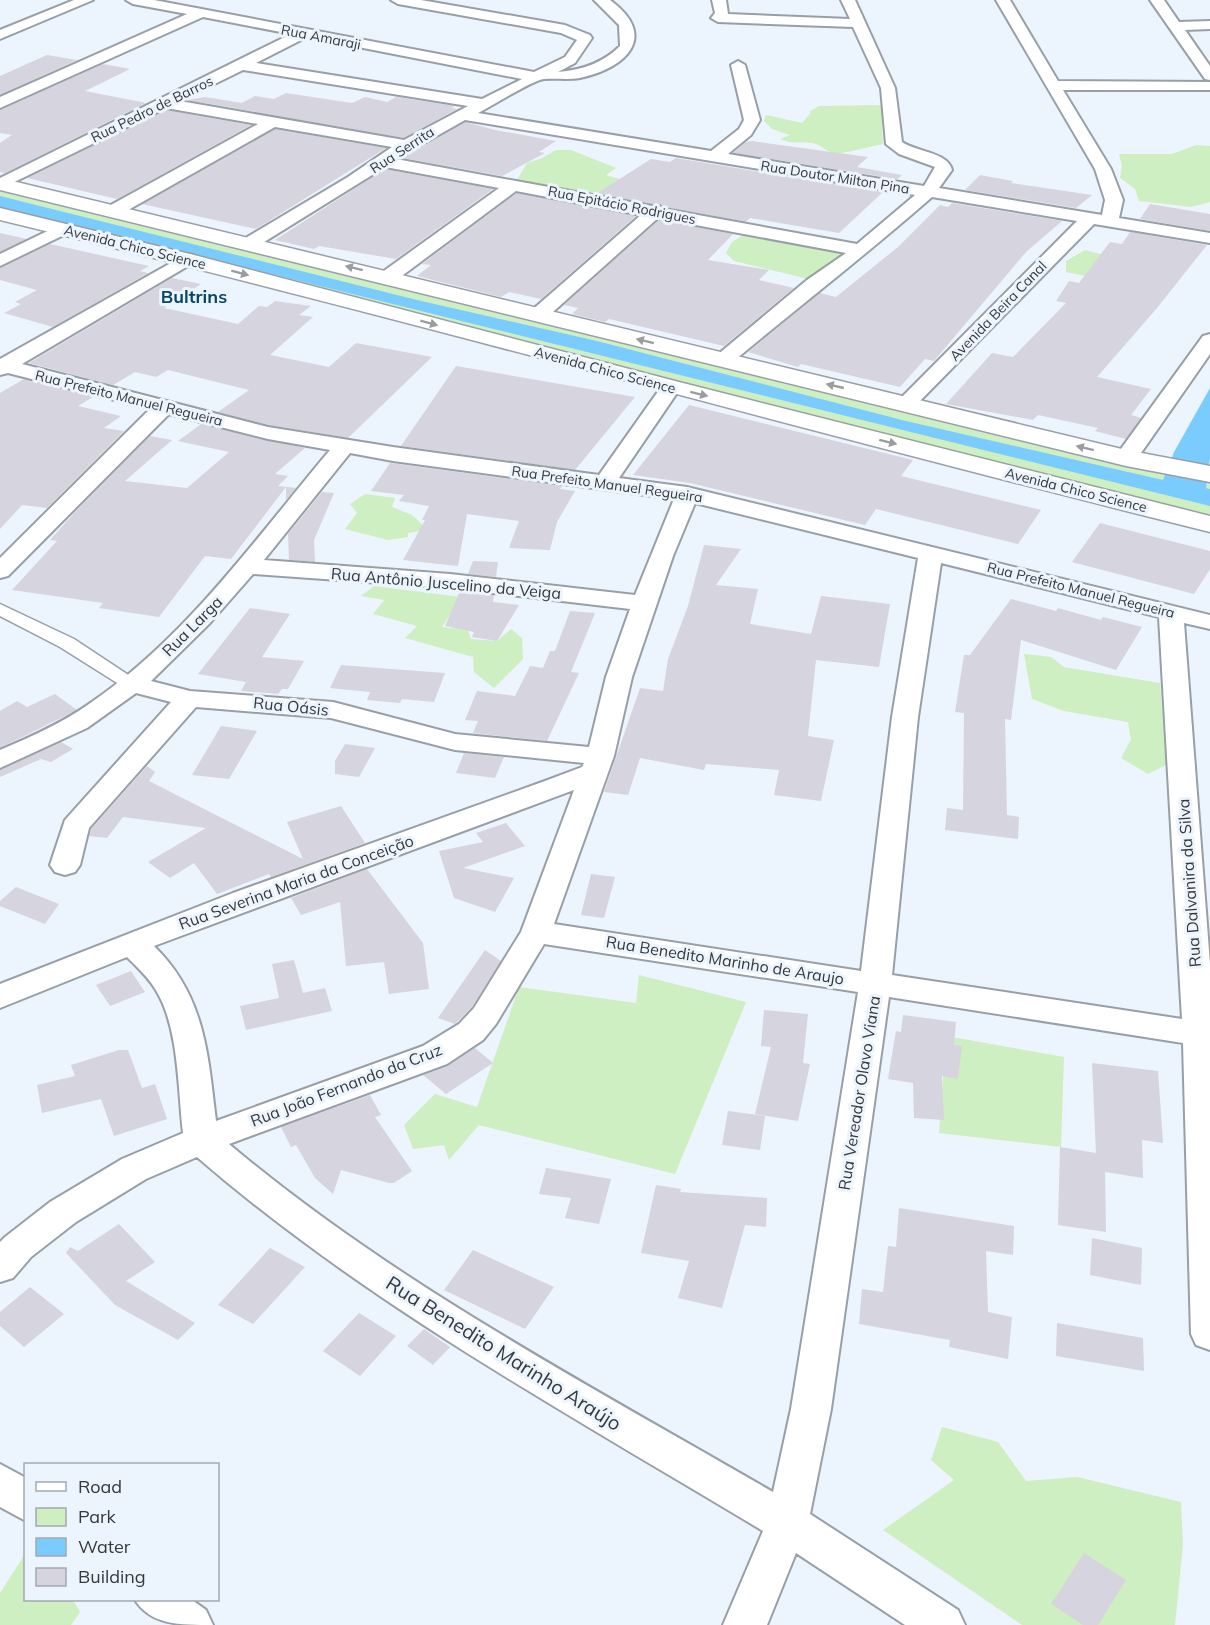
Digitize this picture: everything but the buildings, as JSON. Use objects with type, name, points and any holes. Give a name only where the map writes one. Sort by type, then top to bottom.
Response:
[{"type":"main road","name":"Avenida Chico Science","points":[[0,184],[115,210],[1126,458],[1210,474]]},
{"type":"main road","name":"Avenida Chico Science","points":[[0,214],[187,260],[671,387],[1210,524]]},
{"type":"street","points":[[0,35],[86,0]]},
{"type":"street","name":"Rua Serrita","points":[[250,243],[460,115],[570,60],[585,38],[566,29],[398,0]]},
{"type":"street","points":[[538,76],[561,77],[582,74],[601,66],[627,46],[628,32],[621,15],[601,0]]},
{"type":"street","points":[[719,0],[722,13],[718,18],[857,23]]},
{"type":"street","points":[[723,360],[814,284],[861,250],[927,193],[943,173],[943,165],[894,144],[888,88],[848,0]]},
{"type":"street","points":[[1003,0],[1109,183],[1114,200],[1109,222]]},
{"type":"street","points":[[1157,0],[1178,26],[1210,76]]},
{"type":"street","name":"Rua Amaraji","points":[[142,1],[303,34],[538,76]]},
{"type":"street","points":[[0,103],[201,14]]},
{"type":"street","points":[[1178,26],[1210,25]]},
{"type":"street","name":"Rua Pedro de Barros","points":[[0,184],[303,34]]},
{"type":"street","points":[[241,65],[482,104]]},
{"type":"street","points":[[713,158],[746,132],[752,120],[738,65]]},
{"type":"street","points":[[1052,85],[1210,86]]},
{"type":"street","points":[[165,103],[406,146]]},
{"type":"street","name":"Rua Doutor Milton Pina","points":[[460,115],[1210,238]]},
{"type":"street","points":[[115,210],[274,121]]},
{"type":"street","name":"Rua Epitácio Rodrigues","points":[[384,162],[657,210],[781,237],[861,250]]},
{"type":"street","points":[[388,277],[514,185]]},
{"type":"street","points":[[538,315],[657,210]]},
{"type":"street","name":"Avenida Beira Canal","points":[[908,403],[1089,219]]},
{"type":"street","points":[[0,261],[62,229]]},
{"type":"street","points":[[1,367],[187,260]]},
{"type":"street","points":[[1126,458],[1210,340]]},
{"type":"street","name":"Rua Prefeito Manuel Regueira","points":[[1,367],[268,433],[687,494],[1210,622]]},
{"type":"street","points":[[605,482],[671,387]]},
{"type":"street","points":[[0,571],[164,407]]},
{"type":"street","name":"Rua Larga","points":[[0,760],[98,710],[132,684],[214,607],[345,446]]},
{"type":"street","name":"Rua João Fernando da Cruz","points":[[0,1267],[18,1247],[63,1212],[134,1169],[201,1140],[435,1055],[471,1032],[485,1016],[536,932],[597,764],[619,677],[661,556],[687,494]]},
{"type":"street","name":"Rua Vereador Olavo Viana","points":[[745,1625],[787,1523],[811,1409],[875,983],[905,717],[931,552]]},
{"type":"street","name":"Rua Antônio Juscelino da Veiga","points":[[246,566],[450,581],[645,603]]},
{"type":"street","name":"Rua Oásis","points":[[0,609],[67,643],[132,684],[189,699],[333,710],[417,734],[455,742],[597,764]]},
{"type":"street","name":"Rua Dalvanira da Silva","points":[[1171,613],[1205,1034],[1210,1334]]},
{"type":"street","points":[[64,865],[75,826],[189,699]]},
{"type":"street","name":"Rua Severina Maria da Conceição","points":[[0,997],[131,943],[278,887],[499,810],[597,764]]},
{"type":"street","name":"Rua Benedito Marinho de Araujo","points":[[536,932],[1205,1034]]},
{"type":"street","points":[[131,943],[161,974],[179,1003],[186,1029],[201,1140]]},
{"type":"street","name":"Rua Benedito Marinho Araújo","points":[[201,1140],[269,1198],[425,1308],[787,1523],[943,1625]]},
{"type":"street","points":[[0,1483],[24,1501]]},
{"type":"street","points":[[160,1601],[191,1625]]},
{"type":"green space","points":[[886,105],[882,128],[883,144],[843,153],[833,153],[812,143],[784,141],[780,139],[790,135],[772,129],[764,121],[766,115],[802,123],[810,111],[819,106]]},
{"type":"green space","points":[[1196,145],[1210,146],[1210,202],[1191,207],[1139,201],[1135,189],[1120,178],[1122,166],[1119,154],[1172,154]]},
{"type":"green space","points":[[556,150],[571,150],[616,168],[606,175],[623,180],[596,194],[517,180],[527,163]]},
{"type":"green space","points":[[0,187],[1210,480],[1210,521],[0,211]]},
{"type":"green space","points":[[745,234],[846,251],[808,279],[734,261],[726,253],[732,242]]},
{"type":"green space","points":[[1085,250],[1120,259],[1099,279],[1066,272],[1066,261]]},
{"type":"green space","points":[[365,494],[395,498],[392,507],[412,515],[428,530],[408,533],[408,537],[388,540],[345,529],[357,513],[350,504]]},
{"type":"green space","points":[[374,586],[461,597],[442,627],[468,630],[471,639],[497,641],[511,629],[522,638],[523,659],[494,688],[474,672],[473,657],[405,638],[417,626],[373,614],[384,600],[361,596]]},
{"type":"green space","points":[[1024,654],[1051,657],[1064,667],[1160,683],[1166,765],[1148,774],[1121,758],[1131,740],[1128,722],[1064,711],[1032,699]]},
{"type":"green space","points":[[639,975],[746,1002],[675,1174],[479,1125],[449,1160],[444,1145],[413,1149],[404,1125],[435,1094],[477,1107],[519,987],[636,1003]]},
{"type":"green space","points":[[946,1036],[1064,1057],[1061,1147],[939,1133]]},
{"type":"green space","points":[[942,1427],[998,1442],[1026,1481],[1077,1477],[1181,1502],[1183,1545],[1175,1625],[1022,1625],[883,1530],[954,1480],[931,1460]]},
{"type":"green space","points":[[24,1556],[24,1601],[74,1601],[80,1612],[71,1625],[0,1625],[0,1593]]},
{"type":"water","points":[[0,196],[417,300],[597,341],[906,421],[1163,480],[1174,452],[1210,388],[1210,458],[1206,488],[1210,489],[1210,506],[0,207]]},
{"type":"district","name":"Bultrins","points":[[194,296]]}]
